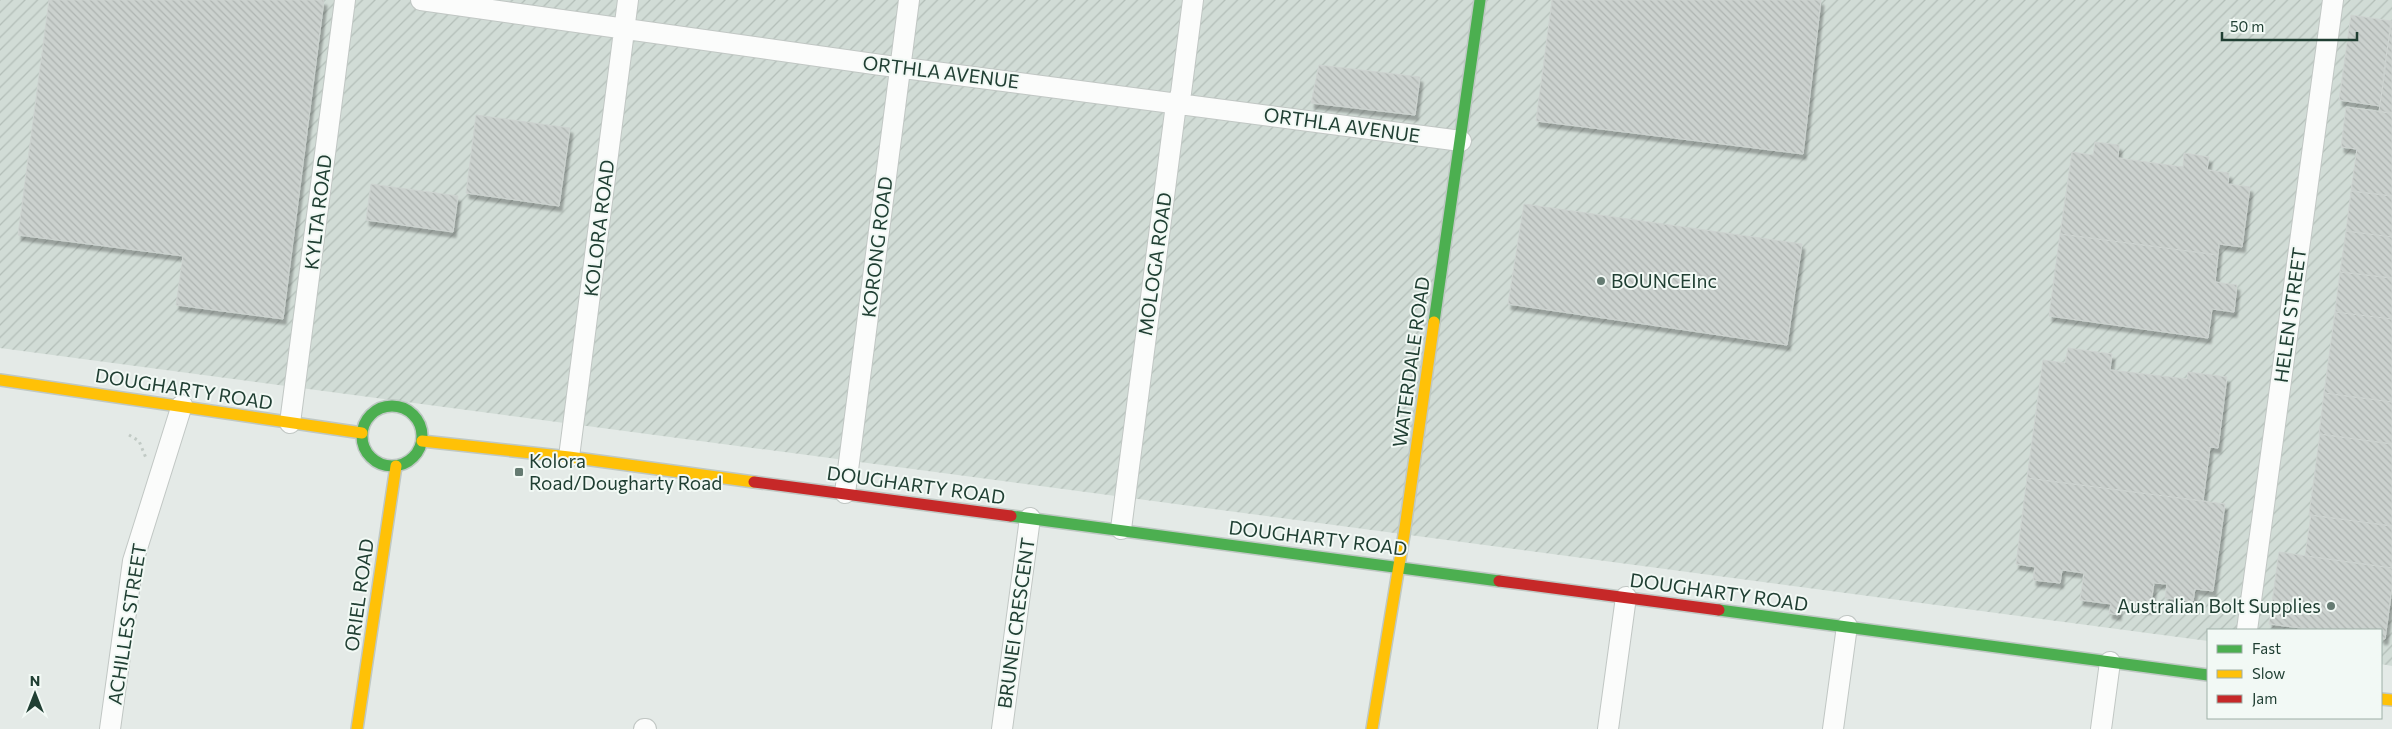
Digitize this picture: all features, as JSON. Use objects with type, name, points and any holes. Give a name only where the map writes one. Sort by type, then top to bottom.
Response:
[{"type":"street","name":"KYLTA ROAD","points":[[290,423],[345,0]]},
{"type":"street","name":"ORTHLA AVENUE","points":[[421,0],[900,67],[1461,141]]},
{"type":"street","name":"KOLORA ROAD","points":[[569,457],[628,0]]},
{"type":"street","name":"KORONG ROAD","points":[[845,493],[909,0]]},
{"type":"street","name":"MOLOGA ROAD","points":[[1120,529],[1193,0]]},
{"type":"street","name":"WATERDALE ROAD","points":[[1372,729],[1461,141],[1480,0]]},
{"type":"street","name":"HELEN STREET","points":[[2247,629],[2333,0]]},
{"type":"street","name":"DOUGHARTY ROAD","points":[[0,380],[182,405],[362,433]]},
{"type":"street","name":"ACHILLES STREET","points":[[110,729],[133,560],[182,405]]},
{"type":"street","points":[[398,406],[413,414],[418,420],[422,430],[422,442],[412,459],[396,466],[385,465],[372,459],[366,451],[362,433],[365,423],[372,413],[381,408],[398,406]]},
{"type":"street","name":"DOUGHARTY ROAD","points":[[422,442],[569,457],[845,493],[2207,675]]},
{"type":"street","name":"ORIEL ROAD","points":[[357,729],[396,466]]},
{"type":"street","name":"BRUNEI CRESCENT","points":[[1002,729],[1030,518]]},
{"type":"street","points":[[1608,729],[1626,597]]},
{"type":"street","points":[[1833,729],[1847,626]]},
{"type":"street","points":[[2101,729],[2110,662]]},
{"type":"path","points":[[129,435],[139,442],[146,458]]},
{"type":"shaded area","points":[[0,0],[2392,0],[2392,666],[2382,664],[2382,629],[2207,629],[2207,641],[0,348]]},
{"type":"building","points":[[49,0],[324,0],[283,319],[176,305],[183,256],[18,235]]},
{"type":"building","points":[[1552,0],[1821,0],[1803,154],[1536,121]]},
{"type":"building","points":[[2351,15],[2391,21],[2380,106],[2339,100]]},
{"type":"building","points":[[2392,21],[2392,113],[2379,112]]},
{"type":"building","points":[[1319,65],[1420,77],[1415,115],[1311,103]]},
{"type":"building","points":[[2346,107],[2392,113],[2392,196],[2351,191],[2357,149],[2341,147]]},
{"type":"building","points":[[476,115],[570,128],[559,206],[466,193]]},
{"type":"building","points":[[2095,142],[2119,145],[2118,158],[2183,167],[2184,153],[2209,157],[2207,170],[2229,173],[2228,184],[2250,187],[2242,247],[2219,244],[2218,255],[2060,234],[2072,152],[2093,155]]},
{"type":"building","points":[[371,184],[458,196],[453,232],[366,220]]},
{"type":"building","points":[[2351,191],[2392,196],[2392,237],[2346,231]]},
{"type":"building","points":[[1524,204],[1802,244],[1787,345],[1508,304]]},
{"type":"building","points":[[2346,231],[2392,237],[2392,278],[2340,272]]},
{"type":"building","points":[[2060,234],[2218,255],[2215,282],[2237,285],[2234,312],[2212,309],[2208,338],[2049,316]]},
{"type":"building","points":[[2340,272],[2392,278],[2392,319],[2335,312]]},
{"type":"building","points":[[2335,312],[2392,319],[2392,402],[2324,393]]},
{"type":"building","points":[[2068,348],[2112,354],[2110,370],[2187,379],[2188,372],[2227,377],[2218,448],[2210,447],[2203,501],[2027,478],[2043,360],[2065,363]]},
{"type":"building","points":[[2324,393],[2392,402],[2392,444],[2319,434]]},
{"type":"building","points":[[2320,434],[2392,444],[2392,526],[2309,515]]},
{"type":"building","points":[[2027,478],[2225,504],[2213,591],[2195,589],[2193,601],[2165,598],[2167,584],[2154,583],[2150,609],[2119,605],[2118,615],[2109,613],[2111,604],[2080,600],[2084,573],[2062,570],[2060,583],[2033,580],[2035,567],[2016,564]]},
{"type":"building","points":[[2311,515],[2392,526],[2392,568],[2305,556]]},
{"type":"building","name":"Australian Bolt Supplies","points":[[2279,552],[2392,568],[2392,588],[2385,639],[2382,639],[2382,629],[2308,629],[2269,624]]},
{"type":"traffic: fast","points":[[1434,322],[1480,0]]},
{"type":"traffic: fast","points":[[392,406],[409,411],[417,419],[422,436],[417,453],[409,461],[392,466],[375,461],[367,453],[362,436],[367,419],[375,411],[392,406]]},
{"type":"traffic: fast","points":[[1011,516],[1499,581]]},
{"type":"traffic: fast","points":[[1719,610],[2207,675]]},
{"type":"traffic: slow","points":[[1372,729],[1404,535],[1434,322]]},
{"type":"traffic: slow","points":[[0,380],[362,433]]},
{"type":"traffic: slow","points":[[422,441],[569,457],[754,482]]},
{"type":"traffic: slow","points":[[357,729],[396,466]]},
{"type":"traffic: slow","points":[[2382,699],[2392,700]]},
{"type":"traffic: jam","points":[[754,482],[1011,516]]},
{"type":"traffic: jam","points":[[1499,581],[1719,610]]},
{"type":"place","name":"BOUNCEInc","points":[[1601,281]]},
{"type":"place","name":"Kolora Road/Dougharty Road","points":[[519,472]]},
{"type":"place","name":"Australian Bolt Supplies","points":[[2331,606]]}]
